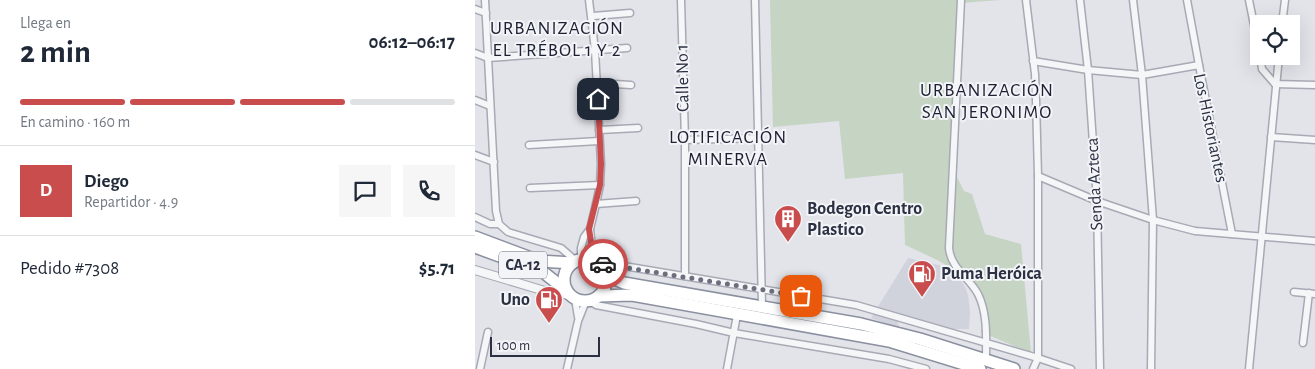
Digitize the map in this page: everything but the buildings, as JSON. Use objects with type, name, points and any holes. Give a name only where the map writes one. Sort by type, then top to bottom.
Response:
[{"type":"highway","name":"CA-12","points":[[475,237],[539,261],[577,261],[598,265],[609,277],[624,283],[881,328],[983,364]]},
{"type":"highway","name":"CA-12","points":[[475,247],[543,272],[581,297],[632,296],[889,341],[983,364],[1014,369]]},
{"type":"highway","name":"CA-12","points":[[577,261],[566,270],[564,281],[581,297]]},
{"type":"highway","points":[[581,297],[605,284],[598,265]]},
{"type":"street","points":[[485,0],[496,211],[499,224],[508,232],[564,250],[577,261],[584,237],[589,229],[600,185],[597,83],[593,16],[589,0]]},
{"type":"street","name":"Calle No 1","points":[[681,0],[685,140],[685,276]]},
{"type":"street","points":[[755,0],[762,306]]},
{"type":"street","points":[[961,0],[949,248],[954,265],[978,294],[985,323],[986,344],[983,364]]},
{"type":"street","points":[[1026,0],[1033,61],[1038,176],[1038,358],[1033,369]]},
{"type":"street","name":"Senda Azteca","points":[[1079,0],[1088,70],[1097,201],[1099,369]]},
{"type":"street","points":[[1133,0],[1142,75],[1153,220],[1151,369]]},
{"type":"street","points":[[1187,0],[1199,65]]},
{"type":"street","points":[[1249,0],[1252,15]]},
{"type":"street","points":[[1284,15],[1285,0]]},
{"type":"street","points":[[475,9],[486,14]]},
{"type":"street","points":[[593,16],[630,12]]},
{"type":"street","points":[[475,53],[489,58],[627,48]]},
{"type":"street","name":"Los Historiantes","points":[[1033,61],[1088,70],[1142,75],[1199,65],[1232,234]]},
{"type":"street","points":[[1261,65],[1262,69],[1275,84],[1315,85]]},
{"type":"street","points":[[1249,369],[1278,65]]},
{"type":"street","points":[[597,83],[631,85]]},
{"type":"street","points":[[475,100],[490,106]]},
{"type":"street","points":[[599,130],[638,128]]},
{"type":"street","points":[[1271,137],[1315,140]]},
{"type":"street","points":[[685,140],[759,138]]},
{"type":"street","points":[[529,145],[599,141]]},
{"type":"street","points":[[475,155],[493,162]]},
{"type":"street","points":[[1038,176],[1097,201],[1153,220],[1195,231],[1315,241]]},
{"type":"street","points":[[530,188],[600,185]]},
{"type":"street","points":[[596,204],[636,201]]},
{"type":"street","points":[[475,217],[490,224],[499,224]]},
{"type":"street","points":[[589,229],[598,265],[606,263],[856,305],[1071,369]]},
{"type":"street","points":[[475,270],[548,292],[581,297],[596,305],[734,333],[889,359],[926,369]]},
{"type":"street","points":[[1294,292],[1312,294],[1303,343]]},
{"type":"street","points":[[567,369],[578,321],[581,297]]},
{"type":"street","points":[[578,321],[581,297]]},
{"type":"street","points":[[881,328],[888,314]]},
{"type":"street","points":[[727,369],[737,315]]},
{"type":"street","points":[[1306,319],[1315,320]]},
{"type":"street","points":[[480,369],[488,332]]},
{"type":"shaded area","points":[[908,258],[943,266],[957,275],[968,295],[969,329],[942,329],[900,319],[898,322],[899,328],[871,318]]},
{"type":"green space","points":[[770,0],[1001,0],[961,3],[953,169],[964,191],[972,194],[985,234],[1021,244],[1031,353],[981,332],[983,324],[976,297],[961,276],[951,268],[905,245],[903,173],[845,179],[839,121],[773,127]]},
{"type":"way so far","points":[[603,264],[801,296]]},
{"type":"place","name":"Bodegon Centro Plastico","points":[[788,243]]},
{"type":"place","name":"Puma Heróica","points":[[922,298]]},
{"type":"place","name":"Uno","points":[[549,324]]},
{"type":"district","name":"URBANIZACIÓN EL TRÉBOL 1 Y 2","points":[[557,39]]},
{"type":"district","name":"URBANIZACIÓN SAN JERONIMO","points":[[987,101]]},
{"type":"district","name":"LOTIFICACIÓN MINERVA","points":[[728,148]]},
{"type":"route","points":[[598,99],[600,185],[589,229],[594,261],[598,264],[603,264]]}]
